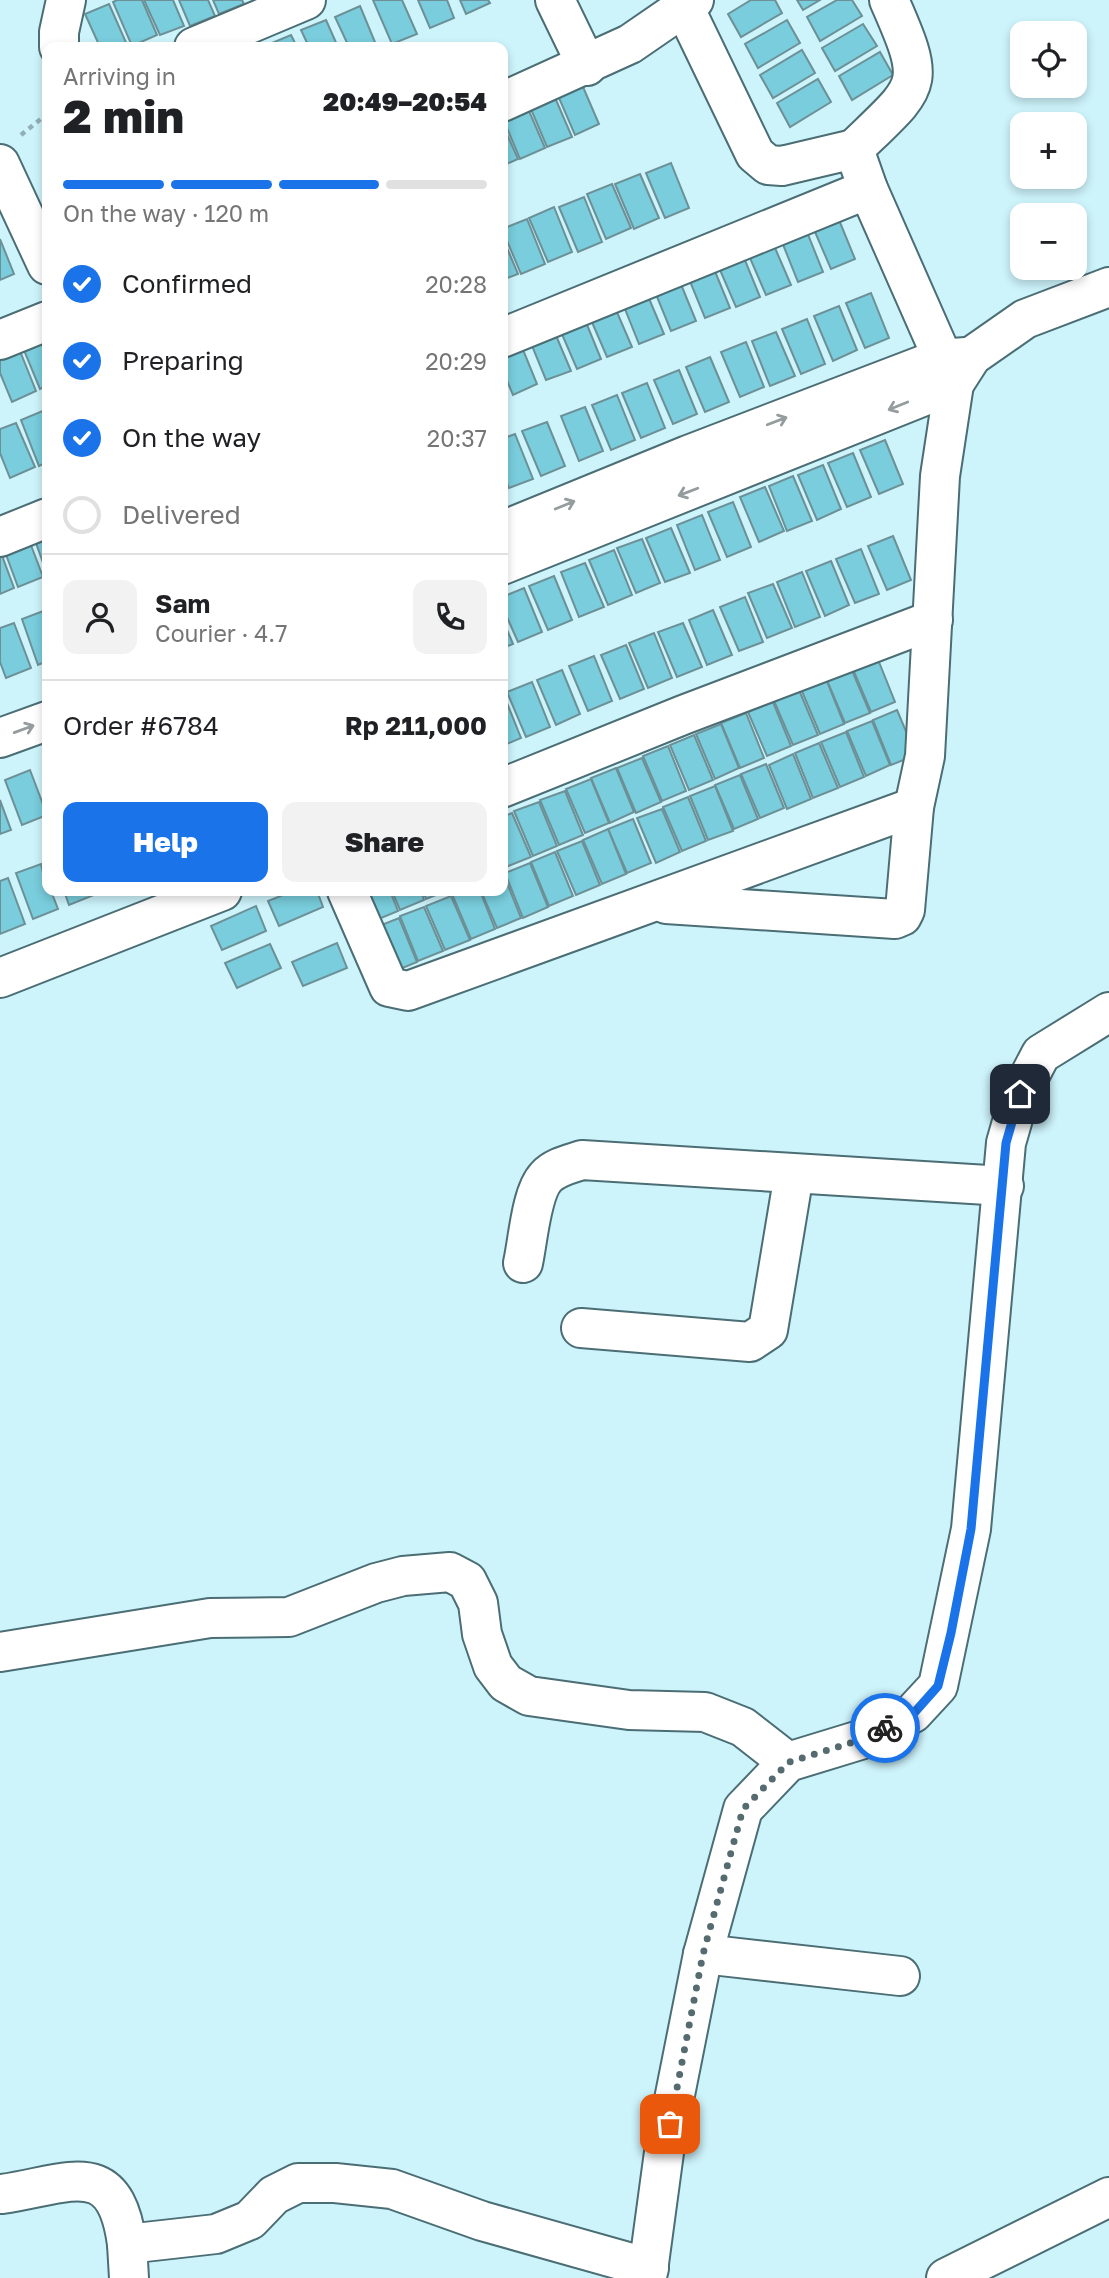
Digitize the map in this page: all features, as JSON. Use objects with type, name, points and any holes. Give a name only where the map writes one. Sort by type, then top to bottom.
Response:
[{"type":"street","points":[[59,42],[66,0]]},
{"type":"street","points":[[206,42],[306,0]]},
{"type":"street","points":[[555,0],[587,66]]},
{"type":"street","points":[[508,99],[587,66],[630,44],[689,4],[748,141],[761,159],[768,164],[782,166],[854,149],[904,101],[912,87],[912,52],[889,0]]},
{"type":"street","points":[[654,903],[895,919],[902,916],[905,909],[914,807],[925,756],[940,476],[956,366],[868,189],[854,149]]},
{"type":"street","points":[[0,163],[42,254]]},
{"type":"street","points":[[508,336],[868,189]]},
{"type":"street","points":[[508,562],[956,366],[1025,318],[1109,287]]},
{"type":"street","points":[[0,340],[42,323]]},
{"type":"street","points":[[508,529],[688,455],[956,366]]},
{"type":"street","points":[[0,537],[42,519]]},
{"type":"street","points":[[508,786],[683,715],[933,620]]},
{"type":"street","points":[[0,738],[42,723]]},
{"type":"street","points":[[0,765],[42,750]]},
{"type":"street","points":[[349,896],[389,987],[408,991],[914,807]]},
{"type":"street","points":[[0,978],[209,896]]},
{"type":"street","points":[[2,2194],[89,2181],[105,2186],[116,2198],[123,2215],[128,2261],[216,2234],[250,2220],[274,2195],[298,2183],[335,2183],[392,2189],[481,2221],[648,2273],[665,2145],[703,1954],[743,1809],[789,1762],[860,1740],[914,1713],[938,1686],[971,1529],[1006,1143],[1020,1094],[1041,1054],[1109,1012]]},
{"type":"street","points":[[523,1263],[537,1194],[546,1177],[562,1166],[582,1160],[1004,1186]]},
{"type":"street","points":[[581,1328],[750,1342],[768,1330],[794,1174]]},
{"type":"street","points":[[0,1653],[197,1619],[289,1617],[376,1583],[422,1574],[450,1572],[467,1581],[478,1603],[482,1634],[493,1666],[506,1684],[529,1696],[629,1710],[705,1712],[743,1727],[789,1762]]},
{"type":"street","points":[[703,1954],[900,1976]]},
{"type":"street","points":[[946,2278],[1109,2197]]},
{"type":"building","points":[[142,0],[157,35],[141,42],[130,42],[113,2]]},
{"type":"building","points":[[144,0],[173,0],[184,26],[160,35]]},
{"type":"building","points":[[179,0],[208,0],[215,16],[190,26]]},
{"type":"building","points":[[213,0],[242,0],[244,4],[219,14]]},
{"type":"building","points":[[373,0],[402,0],[417,34],[391,42]]},
{"type":"building","points":[[418,0],[447,0],[454,18],[430,28]]},
{"type":"building","points":[[460,0],[488,0],[490,3],[466,14]]},
{"type":"building","points":[[751,0],[775,0],[782,13],[741,37],[728,14]]},
{"type":"building","points":[[797,0],[820,0],[803,10]]},
{"type":"building","points":[[837,0],[852,0],[862,16],[820,41],[807,17]]},
{"type":"building","points":[[109,4],[126,42],[98,42],[85,14]]},
{"type":"building","points":[[360,6],[375,42],[347,42],[335,17]]},
{"type":"building","points":[[326,20],[336,42],[307,42],[301,30]]},
{"type":"building","points":[[787,20],[800,43],[758,68],[745,44]]},
{"type":"building","points":[[863,24],[877,46],[835,71],[822,48]]},
{"type":"building","points":[[291,35],[294,42],[274,42]]},
{"type":"building","points":[[802,50],[815,73],[773,98],[760,75]]},
{"type":"building","points":[[880,52],[893,75],[852,100],[839,76]]},
{"type":"building","points":[[818,79],[831,102],[790,127],[777,103]]},
{"type":"building","points":[[580,80],[599,124],[575,135],[556,91]]},
{"type":"building","points":[[553,93],[572,137],[547,147],[528,102]]},
{"type":"building","points":[[526,104],[545,148],[520,159],[508,130],[508,113]]},
{"type":"building","points":[[508,136],[518,159],[508,163]]},
{"type":"building","points":[[671,163],[689,208],[665,218],[646,173]]},
{"type":"building","points":[[640,174],[659,218],[634,229],[615,184]]},
{"type":"building","points":[[612,184],[631,228],[606,239],[587,194]]},
{"type":"building","points":[[584,197],[602,242],[578,252],[559,207]]},
{"type":"building","points":[[554,207],[572,252],[548,262],[529,218]]},
{"type":"building","points":[[837,215],[855,259],[831,269],[812,225]]},
{"type":"building","points":[[527,219],[545,264],[521,274],[508,243],[508,227]]},
{"type":"building","points":[[805,227],[823,272],[798,282],[780,237]]},
{"type":"building","points":[[0,239],[14,274],[0,280]]},
{"type":"building","points":[[772,241],[791,285],[766,295],[747,251]]},
{"type":"building","points":[[508,250],[518,274],[508,278]]},
{"type":"building","points":[[742,253],[760,297],[736,307],[717,263]]},
{"type":"building","points":[[712,264],[730,308],[705,318],[687,274]]},
{"type":"building","points":[[678,277],[696,321],[671,331],[653,287]]},
{"type":"building","points":[[645,289],[664,334],[639,344],[621,299]]},
{"type":"building","points":[[871,293],[889,338],[865,348],[846,303]]},
{"type":"building","points":[[613,303],[632,347],[607,357],[588,313]]},
{"type":"building","points":[[839,306],[857,350],[833,361],[814,316]]},
{"type":"building","points":[[583,315],[601,359],[577,369],[558,325]]},
{"type":"building","points":[[807,319],[825,364],[801,374],[782,329]]},
{"type":"building","points":[[552,326],[571,371],[546,380],[528,336]]},
{"type":"building","points":[[776,332],[795,376],[770,386],[752,341]]},
{"type":"building","points":[[42,337],[40,389],[21,343]]},
{"type":"building","points":[[519,340],[537,384],[513,395],[508,383],[508,345]]},
{"type":"building","points":[[746,342],[764,387],[740,397],[721,352]]},
{"type":"building","points":[[18,346],[36,391],[12,402],[0,373],[0,354]]},
{"type":"building","points":[[710,357],[729,402],[705,412],[686,367]]},
{"type":"building","points":[[679,370],[697,414],[673,424],[654,380]]},
{"type":"building","points":[[647,383],[665,428],[641,438],[622,393]]},
{"type":"building","points":[[617,395],[635,440],[611,450],[592,405]]},
{"type":"building","points":[[585,407],[603,451],[579,461],[561,416]]},
{"type":"building","points":[[42,411],[42,464],[39,466],[21,420]]},
{"type":"building","points":[[547,422],[565,466],[541,476],[522,431]]},
{"type":"building","points":[[16,423],[35,467],[10,478],[0,453],[0,429]]},
{"type":"building","points":[[515,434],[533,479],[509,488],[508,486],[508,437]]},
{"type":"building","points":[[885,440],[903,484],[879,494],[860,450]]},
{"type":"building","points":[[853,453],[871,497],[847,507],[828,463]]},
{"type":"building","points":[[823,465],[841,509],[817,520],[798,475]]},
{"type":"building","points":[[793,476],[812,521],[787,531],[769,486]]},
{"type":"building","points":[[765,487],[784,531],[759,542],[740,497]]},
{"type":"building","points":[[733,502],[751,547],[727,557],[708,512]]},
{"type":"building","points":[[702,515],[720,560],[695,570],[677,525]]},
{"type":"building","points":[[42,525],[42,560],[31,529]]},
{"type":"building","points":[[671,528],[690,573],[665,582],[646,538]]},
{"type":"building","points":[[26,532],[42,577],[18,587],[1,541]]},
{"type":"building","points":[[893,536],[911,580],[887,590],[868,546]]},
{"type":"building","points":[[642,539],[660,583],[636,593],[617,548]]},
{"type":"building","points":[[861,549],[879,594],[855,603],[836,559]]},
{"type":"building","points":[[0,550],[14,588],[0,594]]},
{"type":"building","points":[[614,550],[632,595],[608,605],[589,560]]},
{"type":"building","points":[[831,561],[849,605],[825,616],[806,571]]},
{"type":"building","points":[[585,563],[604,607],[579,617],[561,572]]},
{"type":"building","points":[[802,572],[820,617],[795,627],[777,582]]},
{"type":"building","points":[[554,576],[572,620],[548,630],[529,586]]},
{"type":"building","points":[[773,584],[792,628],[767,638],[748,593]]},
{"type":"building","points":[[524,588],[542,632],[518,642],[508,620],[508,595]]},
{"type":"building","points":[[745,597],[763,642],[739,651],[720,607]]},
{"type":"building","points":[[713,610],[732,655],[707,665],[689,620]]},
{"type":"building","points":[[42,612],[42,663],[38,665],[22,619]]},
{"type":"building","points":[[14,623],[31,668],[6,678],[0,662],[0,628]]},
{"type":"building","points":[[683,623],[702,667],[677,677],[658,632]]},
{"type":"building","points":[[508,632],[513,644],[508,646]]},
{"type":"building","points":[[654,633],[672,678],[648,688],[629,643]]},
{"type":"building","points":[[626,645],[644,689],[620,699],[601,655]]},
{"type":"building","points":[[594,656],[612,701],[588,711],[569,666]]},
{"type":"building","points":[[877,657],[895,702],[871,712],[852,667]]},
{"type":"building","points":[[851,668],[870,713],[845,723],[826,678]]},
{"type":"building","points":[[562,670],[580,714],[556,725],[537,680]]},
{"type":"building","points":[[826,679],[844,724],[820,734],[801,689]]},
{"type":"building","points":[[532,682],[550,727],[526,737],[508,692]]},
{"type":"building","points":[[799,690],[818,735],[793,745],[774,701]]},
{"type":"building","points":[[773,702],[791,746],[767,756],[748,712]]},
{"type":"building","points":[[508,706],[521,738],[508,743]]},
{"type":"building","points":[[897,710],[916,755],[891,765],[873,720]]},
{"type":"building","points":[[746,713],[764,758],[740,768],[721,723]]},
{"type":"building","points":[[872,721],[890,765],[866,776],[847,731]]},
{"type":"building","points":[[721,724],[739,768],[715,779],[696,734]]},
{"type":"building","points":[[846,732],[864,777],[840,787],[821,742]]},
{"type":"building","points":[[694,735],[713,780],[689,790],[670,745]]},
{"type":"building","points":[[819,743],[838,788],[813,798],[795,753]]},
{"type":"building","points":[[668,746],[686,791],[662,801],[643,756]]},
{"type":"building","points":[[793,754],[811,799],[787,809],[769,765]]},
{"type":"building","points":[[642,758],[661,802],[636,813],[617,768]]},
{"type":"building","points":[[766,764],[784,808],[760,818],[741,774]]},
{"type":"building","points":[[616,768],[634,812],[610,823],[591,778]]},
{"type":"building","points":[[30,770],[42,802],[42,817],[22,825],[5,780]]},
{"type":"building","points":[[740,775],[758,819],[734,829],[715,785]]},
{"type":"building","points":[[591,779],[609,823],[585,833],[566,789]]},
{"type":"building","points":[[715,786],[733,831],[708,840],[690,796]]},
{"type":"building","points":[[565,791],[583,835],[559,845],[540,800]]},
{"type":"building","points":[[688,797],[706,841],[682,851],[663,807]]},
{"type":"building","points":[[0,800],[11,830],[0,834]]},
{"type":"building","points":[[539,802],[557,846],[533,856],[514,811]]},
{"type":"building","points":[[662,809],[680,852],[656,863],[637,818]]},
{"type":"building","points":[[512,813],[531,857],[508,866],[508,815]]},
{"type":"building","points":[[633,819],[651,863],[627,873],[608,829]]},
{"type":"building","points":[[608,829],[626,874],[602,884],[583,840]]},
{"type":"building","points":[[582,841],[600,885],[576,895],[557,851]]},
{"type":"building","points":[[555,852],[573,896],[549,906],[531,862]]},
{"type":"building","points":[[530,863],[548,907],[523,918],[508,880],[508,872]]},
{"type":"building","points":[[41,864],[42,896],[53,896],[58,909],[33,919],[16,873]]},
{"type":"building","points":[[8,878],[25,924],[0,934],[0,881]]},
{"type":"building","points":[[508,886],[521,918],[497,928],[483,896],[508,896]]},
{"type":"building","points":[[66,896],[92,896],[69,905]]},
{"type":"building","points":[[280,896],[319,896],[323,907],[279,926],[268,901]]},
{"type":"building","points":[[363,896],[392,896],[398,911],[374,921]]},
{"type":"building","points":[[394,896],[423,896],[424,900],[400,910]]},
{"type":"building","points":[[451,896],[470,940],[445,950],[426,906]]},
{"type":"building","points":[[453,896],[482,896],[495,929],[471,939]]},
{"type":"building","points":[[256,906],[266,931],[222,950],[211,926]]},
{"type":"building","points":[[424,907],[443,951],[418,961],[400,916]]},
{"type":"building","points":[[399,918],[417,962],[393,972],[374,928]]},
{"type":"building","points":[[337,943],[347,968],[303,986],[292,962]]},
{"type":"building","points":[[270,944],[281,968],[237,988],[225,963]]},
{"type":"way so far","points":[[670,2124],[703,1954],[743,1809],[789,1762],[860,1740],[885,1728]]},
{"type":"route","points":[[885,1728],[914,1713],[938,1686],[951,1633],[971,1529],[1006,1143],[1020,1094]]}]
